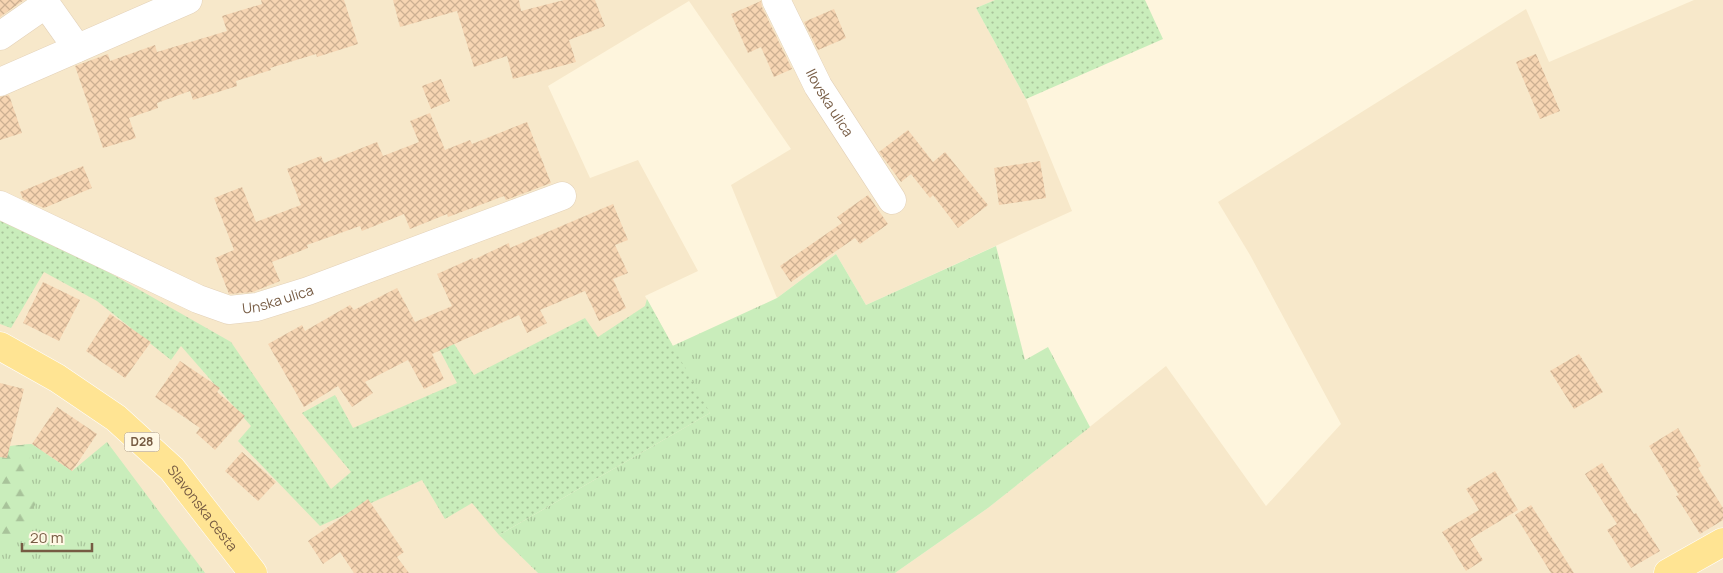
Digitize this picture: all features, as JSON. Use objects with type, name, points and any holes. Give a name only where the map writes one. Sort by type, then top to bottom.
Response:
[{"type":"main road","name":"Slavonska cesta","points":[[0,346],[57,378],[116,418],[172,469],[253,573]]},
{"type":"main road","points":[[1668,573],[1723,542]]},
{"type":"street","points":[[0,82],[188,0]]},
{"type":"street","name":"Ilovska ulica","points":[[776,0],[818,86],[892,200]]},
{"type":"street","points":[[0,36],[45,2],[77,48]]},
{"type":"street","name":"Unska ulica","points":[[0,205],[198,299],[229,310],[257,307],[308,291],[562,196]]},
{"type":"shaded area","points":[[0,0],[995,0],[976,8],[1026,99],[1072,211],[866,305],[836,254],[777,298],[731,185],[791,149],[689,1],[548,86],[590,178],[638,160],[698,271],[645,296],[710,413],[500,534],[538,573],[0,573]]},
{"type":"shaded area","points":[[1694,0],[1723,0],[1723,573],[895,573],[988,508],[1166,366],[1266,506],[1341,424],[1250,255],[1218,202],[1526,9],[1549,62]]},
{"type":"green space","points":[[995,0],[1145,0],[1163,39],[1026,99],[976,8]]},
{"type":"green space","points":[[0,218],[66,248],[231,342],[331,489],[351,472],[302,413],[335,395],[353,428],[457,383],[429,330],[440,322],[474,375],[585,318],[598,337],[645,306],[647,299],[710,413],[499,535],[472,503],[445,519],[422,480],[320,526],[238,441],[251,426],[181,346],[171,360],[97,301],[44,272],[11,328],[0,324]]},
{"type":"green space","points":[[996,246],[1025,360],[1048,347],[1090,427],[988,508],[895,573],[538,573],[499,535],[710,413],[668,348],[777,298],[836,254],[866,305]]},
{"type":"green space","points":[[107,442],[205,573],[0,573],[0,447],[32,444],[72,471]]},
{"type":"green space","points":[[32,444],[24,485],[36,503],[16,538],[0,556],[0,447]]},
{"type":"building","points":[[0,0],[24,0],[0,17]]},
{"type":"building","points":[[261,0],[344,0],[358,44],[317,57],[316,54],[270,68],[271,70],[236,81],[237,86],[193,100],[190,91],[157,103],[158,108],[129,118],[136,138],[103,148],[75,66],[108,54],[110,61],[155,45],[157,52],[227,31],[222,16],[262,4]]},
{"type":"building","points":[[393,0],[519,0],[521,11],[564,0],[595,0],[605,26],[569,40],[576,62],[513,79],[507,56],[474,67],[457,11],[400,27]]},
{"type":"building","points":[[761,1],[762,7],[792,69],[774,77],[761,47],[748,53],[731,14]]},
{"type":"building","points":[[834,9],[846,38],[818,50],[804,22]]},
{"type":"building","points":[[1536,54],[1560,111],[1540,119],[1516,62]]},
{"type":"building","points":[[441,79],[450,101],[431,109],[422,86]]},
{"type":"building","points":[[9,95],[22,133],[0,140],[0,97]]},
{"type":"building","points":[[430,113],[445,150],[470,140],[472,144],[527,122],[551,183],[506,200],[504,196],[448,217],[447,214],[410,229],[404,214],[362,231],[360,226],[307,245],[308,248],[272,262],[280,281],[253,292],[229,294],[215,258],[234,250],[214,198],[242,187],[256,222],[301,205],[287,169],[321,156],[324,163],[377,142],[383,156],[419,142],[410,121]]},
{"type":"building","points":[[908,130],[933,162],[945,152],[988,205],[958,228],[933,195],[930,198],[911,174],[901,182],[879,152]]},
{"type":"building","points":[[1040,161],[1046,198],[999,205],[994,168]]},
{"type":"building","points":[[83,166],[92,188],[44,208],[23,199],[20,192]]},
{"type":"building","points":[[868,195],[888,224],[860,244],[855,238],[791,282],[780,266],[842,223],[837,217]]},
{"type":"building","points":[[613,204],[628,240],[615,245],[628,273],[613,279],[626,308],[599,321],[585,291],[540,310],[547,323],[527,333],[519,315],[432,354],[444,379],[424,389],[408,360],[365,382],[373,393],[352,407],[338,386],[304,407],[268,344],[302,325],[305,331],[350,305],[354,310],[397,288],[415,322],[452,306],[437,274],[509,243],[510,248]]},
{"type":"building","points":[[43,282],[80,300],[59,341],[23,323]]},
{"type":"building","points":[[110,314],[151,342],[125,378],[86,351]]},
{"type":"building","points":[[1579,354],[1603,392],[1574,409],[1550,371]]},
{"type":"building","points":[[180,361],[220,388],[217,392],[245,416],[215,450],[196,433],[200,428],[155,397]]},
{"type":"building","points":[[0,383],[24,389],[7,458],[0,457]]},
{"type":"building","points":[[57,407],[97,434],[72,471],[32,444]]},
{"type":"building","points":[[1678,428],[1701,466],[1698,468],[1723,508],[1723,520],[1700,534],[1676,496],[1679,495],[1649,446]]},
{"type":"building","points":[[242,452],[276,482],[258,501],[225,471]]},
{"type":"building","points":[[1602,463],[1660,551],[1631,568],[1607,530],[1617,524],[1585,474]]},
{"type":"building","points":[[1495,471],[1518,510],[1470,539],[1483,560],[1466,571],[1442,532],[1479,510],[1466,489]]},
{"type":"building","points":[[368,499],[404,552],[397,557],[409,573],[354,573],[340,552],[323,564],[308,541]]},
{"type":"building","points":[[1531,505],[1574,573],[1551,573],[1515,515]]}]
